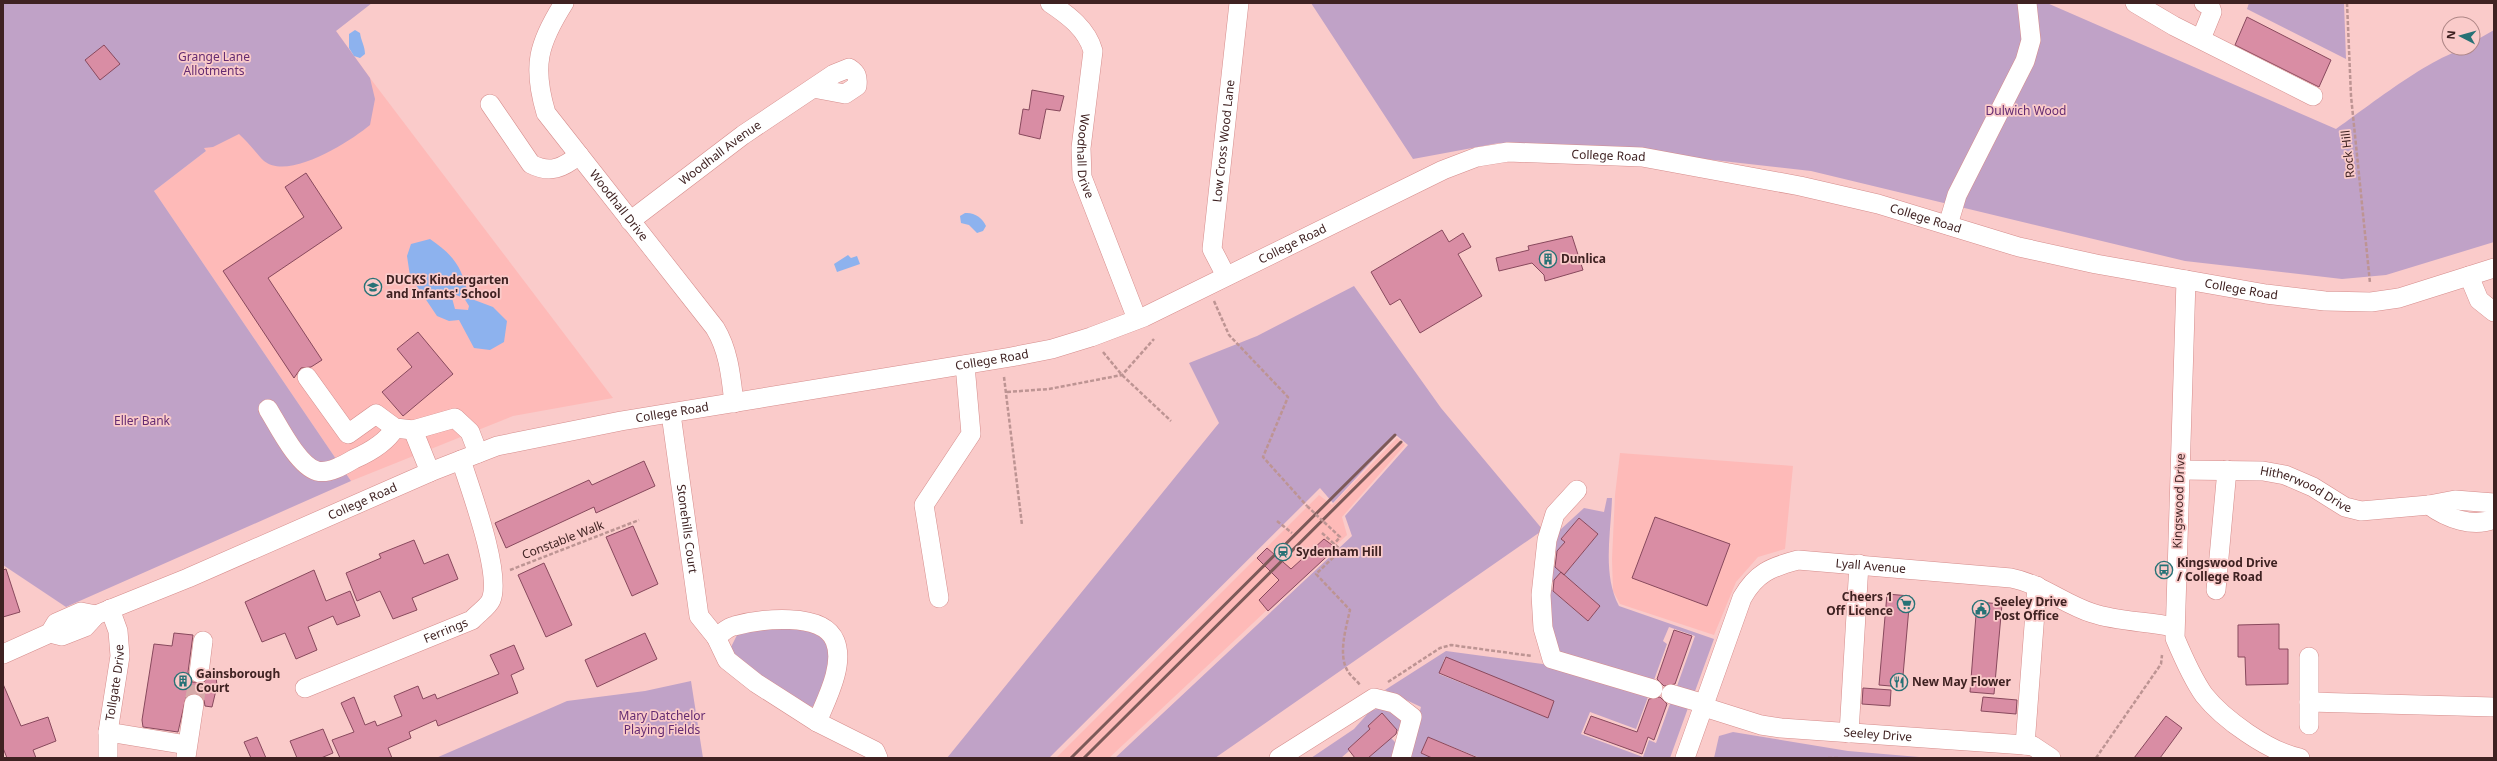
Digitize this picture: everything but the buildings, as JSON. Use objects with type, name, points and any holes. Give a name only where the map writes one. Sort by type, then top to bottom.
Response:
[{"type":"street","name":"Woodhall Drive","points":[[564,3],[544,39],[537,63],[539,88],[546,113],[723,341],[730,368],[734,403]]},
{"type":"street","name":"Woodhall Drive","points":[[1050,3],[1068,16],[1090,39],[1093,51],[1081,148],[1082,177],[1137,319]]},
{"type":"street","name":"Low Cross Wood Lane","points":[[1226,276],[1212,249],[1239,3]]},
{"type":"street","points":[[1948,225],[1957,195],[2025,61],[2031,40],[2028,3]]},
{"type":"street","points":[[2135,3],[2201,39],[2313,96]]},
{"type":"street","points":[[2201,39],[2212,12],[2210,6],[2204,3]]},
{"type":"street","name":"Woodhall Avenue","points":[[630,220],[743,135],[813,88]]},
{"type":"street","points":[[490,104],[531,164],[541,169],[553,170],[565,166],[579,155]]},
{"type":"street","name":"College Road","points":[[3,654],[50,633],[62,636],[85,627],[103,612],[198,574],[430,472],[470,456],[508,444],[621,421],[965,365],[1052,349],[1092,338],[1137,319],[1443,170],[1477,157],[1508,152],[1642,157],[1800,186],[1878,204],[2019,247],[2096,264],[2273,295],[2325,301],[2371,302],[2399,298],[2494,268]]},
{"type":"street","points":[[2469,276],[2479,300],[2494,312]]},
{"type":"street","name":"Kingswood Drive","points":[[2186,280],[2181,470],[2174,627],[2175,638],[2187,664],[2205,695],[2255,738],[2275,750],[2300,758]]},
{"type":"street","points":[[939,598],[924,505],[971,434],[965,365]]},
{"type":"street","points":[[307,377],[348,434],[376,414],[404,429],[430,472]]},
{"type":"street","points":[[268,409],[298,456],[307,466],[317,471],[329,471],[359,457],[404,429]]},
{"type":"street","name":"Stonehills Court","points":[[671,414],[699,616],[716,637],[727,660],[756,683],[817,722],[874,752],[878,758]]},
{"type":"street","name":"Ferrings","points":[[305,688],[472,620],[491,600],[493,577],[491,557],[470,456],[470,432],[455,418],[404,429]]},
{"type":"street","name":"Hitherwood Drive","points":[[2181,470],[2263,471],[2285,475],[2314,487],[2345,507],[2361,511],[2429,505],[2455,500],[2494,503]]},
{"type":"street","points":[[2216,590],[2227,470]]},
{"type":"street","points":[[1577,490],[1555,514],[1547,540],[1541,596],[1543,628],[1552,659],[1653,689]]},
{"type":"street","points":[[2429,505],[2442,515],[2458,520],[2484,522],[2494,519]]},
{"type":"street","name":"Lyall Avenue","points":[[1685,758],[1705,706],[1742,598],[1751,582],[1778,565],[1798,560],[1984,574],[2023,580],[2091,613],[2113,619],[2174,627]]},
{"type":"street","points":[[1849,733],[1860,564]]},
{"type":"street","points":[[2025,745],[2037,586]]},
{"type":"street","name":"Tollgate Drive","points":[[103,612],[118,631],[120,656],[108,732],[108,758]]},
{"type":"street","points":[[716,637],[733,626],[772,619],[817,622],[830,632],[835,641],[837,651],[835,679],[817,722]]},
{"type":"street","points":[[199,673],[203,641]]},
{"type":"street","points":[[2309,657],[2309,725]]},
{"type":"street","name":"Seeley Drive","points":[[1671,694],[1761,725],[1849,733],[2025,745],[2033,746],[2050,758]]},
{"type":"street","points":[[1279,758],[1374,698],[1394,703],[1412,717],[1401,758]]},
{"type":"street","points":[[2309,702],[2494,707]]},
{"type":"street","points":[[108,732],[186,752],[194,704]]},
{"type":"path","name":"Rock Hill","points":[[2347,3],[2351,96],[2371,302]]},
{"type":"path","points":[[1214,300],[1229,335],[1288,397],[1263,457],[1307,506],[1340,538],[1334,544]]},
{"type":"path","points":[[1092,338],[1122,375],[1171,421]]},
{"type":"path","points":[[1007,392],[1049,389],[1122,375],[1154,339]]},
{"type":"path","points":[[1001,358],[1007,392],[1022,525]]},
{"type":"path","name":"Constable Walk","points":[[493,577],[639,520]]},
{"type":"path","points":[[1277,522],[1292,533]]},
{"type":"path","points":[[1322,533],[1341,550],[1316,574],[1350,610],[1344,636],[1343,658],[1348,672],[1359,684]]},
{"type":"path","points":[[1381,687],[1440,648],[1451,645],[1552,659]]},
{"type":"path","points":[[2096,758],[2161,664],[2162,648]]},
{"type":"path","points":[[1828,758],[1838,758]]},
{"type":"shaded area","name":"DUCKS Kindergarten and Infants' School","points":[[336,31],[613,398],[513,416],[351,481],[154,191],[206,151],[203,147]]},
{"type":"shaded area","points":[[1397,438],[1405,445],[1342,517],[1347,535],[1109,758],[1056,758],[1319,495],[1332,505]]},
{"type":"shaded area","points":[[1620,453],[1793,466],[1785,549],[1758,557],[1736,582],[1714,635],[1620,604],[1613,591],[1612,559],[1615,495]]},
{"type":"green space","name":"Eller Bank","points":[[3,3],[372,3],[336,31],[370,78],[375,99],[370,125],[335,149],[304,163],[288,166],[275,166],[264,161],[239,134],[213,147],[204,148],[206,151],[154,191],[351,481],[66,607],[3,565]]},
{"type":"green space","name":"Dulwich Wood","points":[[1311,3],[2047,3],[2336,129],[2403,81],[2442,58],[2447,56],[2481,56],[2481,37],[2494,30],[2494,242],[2386,275],[2342,279],[2185,261],[1811,171],[1616,149],[1499,143],[1413,159]]},
{"type":"green space","points":[[2249,3],[2344,3],[2346,59],[2247,9]]},
{"type":"green space","points":[[1354,286],[1441,408],[1543,530],[1215,758],[1115,758],[1352,536],[1345,516],[1408,445],[1396,435],[1333,503],[1320,488],[1049,758],[947,758],[1219,423],[1189,363],[1257,336]]},
{"type":"green space","points":[[1607,498],[1612,498],[1609,539],[1609,567],[1614,594],[1619,606],[1714,639],[1694,694],[1677,686],[1695,636],[1669,627],[1663,641],[1667,644],[1654,680],[1559,652],[1544,595],[1549,540],[1584,508],[1604,512]],"holes":[[[1579,518],[1598,534],[1564,575],[1600,606],[1588,621],[1548,587],[1561,572],[1548,561],[1565,542],[1561,539]]]},
{"type":"green space","points":[[797,626],[817,632],[827,640],[829,659],[828,667],[814,707],[808,706],[787,695],[753,674],[736,656],[731,647],[738,633],[744,630]]},
{"type":"green space","points":[[1446,651],[1550,665],[1648,697],[1636,729],[1590,712],[1581,734],[1643,757],[1649,740],[1656,743],[1671,701],[1688,708],[1670,758],[1480,758],[1428,737],[1421,753],[1432,758],[1407,758],[1421,707],[1385,690]],"holes":[[[1445,657],[1554,701],[1548,718],[1439,674]]]},
{"type":"green space","name":"Mary Datchelor Playing Fields","points":[[691,681],[703,758],[436,758],[567,701],[645,691]]},
{"type":"green space","points":[[1380,708],[1397,717],[1403,727],[1402,740],[1395,758],[1368,758],[1391,738],[1395,742],[1402,736],[1382,713],[1368,726],[1370,729],[1348,749],[1349,751],[1341,758],[1311,758],[1354,729],[1370,711]]},
{"type":"green space","points":[[1733,732],[1848,751],[1931,758],[1714,758],[1719,736]]},
{"type":"water","points":[[355,30],[360,33],[364,48],[365,54],[360,58],[354,56],[349,48],[349,34]]},
{"type":"water","points":[[965,213],[972,213],[985,223],[986,226],[983,231],[977,233],[969,225],[961,223],[960,216]]},
{"type":"water","points":[[430,239],[439,245],[452,258],[457,264],[464,279],[469,298],[493,307],[507,321],[504,342],[490,350],[474,348],[459,320],[449,321],[437,316],[410,276],[407,256],[411,244]],"holes":[[[456,295],[464,298],[469,306],[468,310],[455,309],[452,298]]]},
{"type":"water","points":[[848,255],[851,258],[857,256],[860,264],[837,272],[834,264]]},
{"type":"tunnel","points":[[194,704],[199,673]]},
{"type":"railway","points":[[1071,758],[1395,435]]},
{"type":"railway","points":[[1084,758],[1401,442]]},
{"type":"place","name":"Dunlica","points":[[1548,259]]},
{"type":"place","name":"DUCKS Kindergarten and Infants' School","points":[[373,287]]},
{"type":"place","name":"Sydenham Hill","points":[[1283,552]]},
{"type":"place","name":"Kingswood Drive / College Road","points":[[2164,570]]},
{"type":"place","name":"Cheers 1 Off Licence","points":[[1906,604]]},
{"type":"place","name":"Seeley Drive Post Office","points":[[1981,609]]},
{"type":"place","name":"Gainsborough Court","points":[[183,681]]},
{"type":"place","name":"New May Flower","points":[[1899,682]]},
{"type":"park label","name":"Grange Lane Allotments","points":[[214,64]]}]
